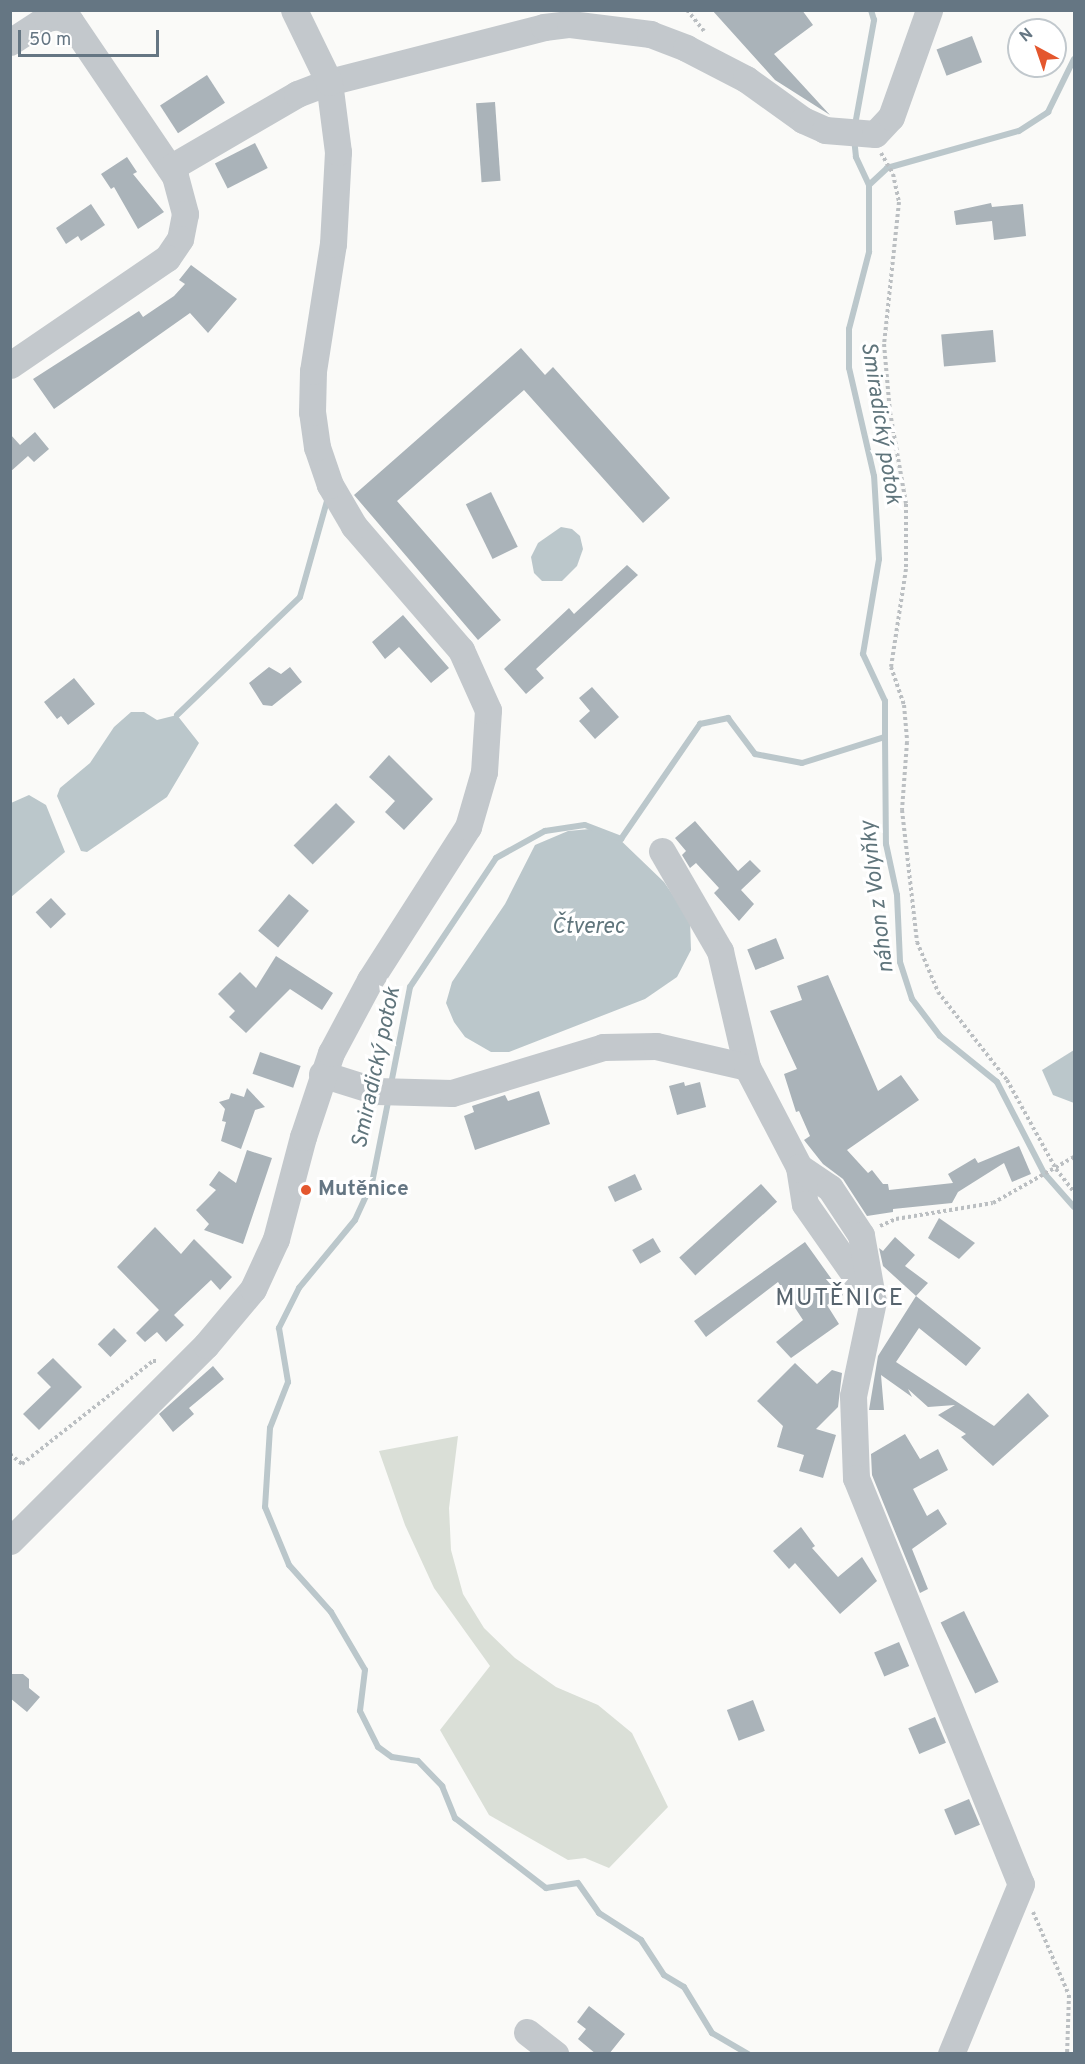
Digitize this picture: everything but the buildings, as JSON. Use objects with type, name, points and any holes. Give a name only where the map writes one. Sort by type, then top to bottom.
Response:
[{"type":"street","points":[[10,1541],[206,1345],[253,1289],[276,1239],[322,1074],[353,1007],[468,827],[484,772],[488,710],[461,650],[354,526],[330,485],[317,447],[312,412],[313,371],[333,244],[338,152],[329,82],[294,10]]},
{"type":"street","points":[[170,168],[297,94],[329,82],[544,27],[570,24],[650,34],[686,48],[746,79],[803,120],[825,130],[875,134],[891,117],[929,10]]},
{"type":"street","points":[[10,42],[47,18],[58,16],[70,21],[170,168],[181,188],[185,214],[180,239],[167,258],[10,365]]},
{"type":"street","points":[[662,851],[720,951],[747,1067],[799,1167],[805,1204],[873,1301]]},
{"type":"street","points":[[322,1074],[388,1092],[452,1093],[603,1047],[656,1046],[747,1067]]},
{"type":"street","points":[[799,1167],[830,1188],[861,1235],[873,1301],[854,1396],[856,1478],[1021,1884],[951,2054]]},
{"type":"street","points":[[527,2032],[555,2054]]},
{"type":"path","points":[[875,134],[885,164],[893,174],[899,201],[884,344],[890,412],[906,504],[906,569],[891,667],[904,705],[907,742],[902,810],[917,942],[938,992],[1007,1080],[1056,1169],[1074,1191]]},
{"type":"path","points":[[861,1235],[896,1219],[993,1203],[1074,1157]]},
{"type":"path","points":[[10,1454],[22,1464],[153,1361],[162,1361]]},
{"type":"path","points":[[1021,1884],[1069,1995],[1074,2000]]},
{"type":"path","points":[[1067,2054],[1069,1995]]},
{"type":"shaded area","points":[[458,1436],[449,1508],[451,1550],[463,1594],[484,1628],[515,1658],[556,1687],[598,1705],[632,1733],[668,1807],[609,1868],[585,1858],[568,1860],[489,1815],[440,1730],[490,1666],[434,1588],[405,1525],[379,1451]]},
{"type":"water","points":[[561,527],[572,529],[580,536],[583,549],[577,566],[562,581],[542,581],[534,573],[531,557],[538,543]]},
{"type":"water","points":[[131,712],[144,712],[157,720],[177,715],[199,743],[167,797],[87,852],[81,851],[57,796],[60,788],[90,763],[114,727]]},
{"type":"water","points":[[29,795],[46,805],[65,852],[11,897],[11,803]]},
{"type":"water","name":"Čtverec","points":[[590,829],[613,833],[664,882],[690,920],[691,950],[677,977],[645,999],[509,1052],[491,1052],[465,1037],[454,1022],[446,1003],[452,982],[505,904],[535,845],[568,831]]},
{"type":"water","points":[[1074,1050],[1074,1103],[1053,1095],[1042,1070]]},
{"type":"waterway","name":"Smiradický potok","points":[[855,125],[874,20],[871,10]]},
{"type":"waterway","points":[[869,185],[887,168],[1019,131],[1048,112],[1074,59]]},
{"type":"waterway","name":"Smiradický potok","points":[[391,1084],[410,987],[496,858],[545,831],[585,825],[621,839],[700,724],[728,718],[755,754],[802,763],[885,737],[885,701],[863,654],[879,559],[874,476],[849,368],[849,329],[869,252],[869,185],[856,157],[854,138]]},
{"type":"waterway","points":[[177,715],[300,597],[327,501]]},
{"type":"waterway","name":"náhon z Volyňky","points":[[885,737],[886,844],[897,895],[900,962],[912,999],[940,1036],[997,1082],[1044,1173],[1074,1207]]},
{"type":"waterway","name":"Smiradický potok","points":[[389,1097],[372,1183],[355,1220],[299,1288],[279,1328],[288,1382],[270,1428],[265,1507],[289,1565],[331,1612],[365,1670],[360,1711],[378,1747],[392,1757],[418,1761],[442,1786],[455,1818],[546,1888],[578,1883],[599,1913],[641,1940],[664,1975],[684,1987],[712,2033],[748,2054]]},
{"type":"place","name":"Mutěnice","points":[[306,1190]]},
{"type":"district","name":"MUTĚNICE","points":[[840,1300]]}]
